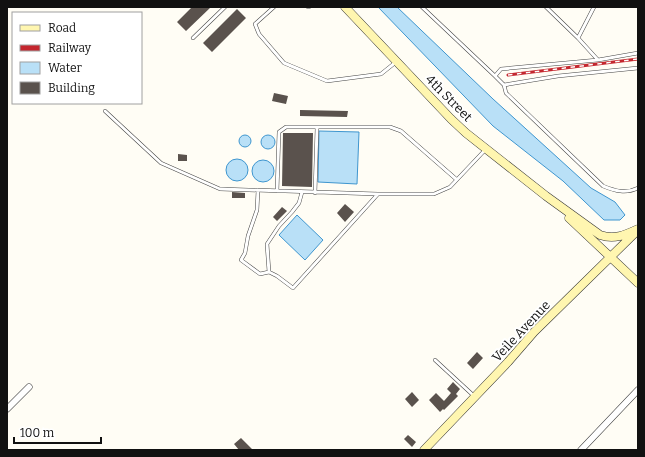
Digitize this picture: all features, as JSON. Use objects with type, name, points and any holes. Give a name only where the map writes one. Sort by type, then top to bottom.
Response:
[{"type":"street","name":"4th Street","points":[[345,7],[450,118],[486,149],[546,196]]},
{"type":"street","points":[[546,196],[638,283]]},
{"type":"street","points":[[546,196],[600,235],[605,237],[620,237],[638,229]]},
{"type":"street","name":"Veile Avenue","points":[[424,450],[508,362],[534,332],[638,229]]},
{"type":"street","points":[[7,409],[29,387]]},
{"type":"street","points":[[581,450],[638,390]]},
{"type":"lane","points":[[193,38],[224,7]]},
{"type":"lane","points":[[274,7],[255,24],[259,34],[284,64],[327,81],[381,74],[396,62]]},
{"type":"lane","points":[[422,7],[504,84],[506,93],[603,186],[620,192],[628,192],[638,188]]},
{"type":"lane","points":[[546,7],[598,60]]},
{"type":"lane","points":[[578,38],[594,7]]},
{"type":"lane","points":[[495,76],[501,69],[598,60],[638,53]]},
{"type":"lane","points":[[504,84],[558,76],[638,68]]},
{"type":"lane","points":[[105,111],[161,163],[220,189],[315,193],[434,194],[450,187],[486,149]]},
{"type":"lane","points":[[277,191],[279,132],[286,127],[390,127],[401,131],[456,179]]},
{"type":"lane","points":[[315,193],[317,128]]},
{"type":"lane","points":[[258,190],[256,210],[248,236],[245,253],[241,260],[260,274],[268,272],[277,276],[293,288],[378,194]]},
{"type":"lane","points":[[268,272],[267,244],[279,226],[299,203],[302,192]]},
{"type":"lane","points":[[436,360],[475,397]]},
{"type":"water","points":[[378,7],[397,7],[493,99],[591,188],[615,202],[625,215],[620,220],[604,220],[563,181],[493,126]]},
{"type":"water","points":[[319,131],[359,132],[357,184],[318,182]]},
{"type":"water","points":[[247,135],[250,136],[250,146],[243,147],[240,146],[239,139],[240,136]]},
{"type":"water","points":[[268,135],[273,137],[275,142],[273,147],[268,149],[263,147],[261,142],[263,137]]},
{"type":"water","points":[[237,159],[245,162],[248,170],[245,178],[237,181],[229,178],[226,170],[229,162]]},
{"type":"water","points":[[263,160],[271,163],[274,171],[271,179],[263,182],[255,179],[252,171],[255,163]]},
{"type":"water","points":[[297,215],[323,240],[305,260],[279,235]]},
{"type":"building","points":[[192,7],[211,7],[186,31],[177,22]]},
{"type":"building","points":[[237,9],[246,18],[212,52],[203,43]]},
{"type":"building","points":[[274,93],[288,96],[286,104],[272,101]]},
{"type":"building","points":[[300,110],[348,111],[347,117],[300,116]]},
{"type":"building","points":[[283,133],[313,133],[312,187],[282,186]]},
{"type":"building","points":[[178,154],[187,155],[187,161],[178,161]]},
{"type":"building","points":[[232,192],[245,193],[245,198],[232,198]]},
{"type":"building","points":[[345,204],[354,212],[345,222],[337,213]]},
{"type":"building","points":[[282,207],[287,211],[277,221],[273,217]]},
{"type":"building","points":[[477,352],[483,358],[473,369],[467,363]]},
{"type":"building","points":[[453,382],[460,389],[456,394],[458,396],[440,412],[429,400],[436,393],[444,401],[451,393],[447,389]]},
{"type":"building","points":[[412,392],[419,400],[412,407],[405,399]]},
{"type":"building","points":[[408,435],[416,442],[412,447],[404,439]]},
{"type":"building","points":[[241,438],[253,450],[239,450],[234,444]]},
{"type":"railway","points":[[508,75],[638,59]]}]
